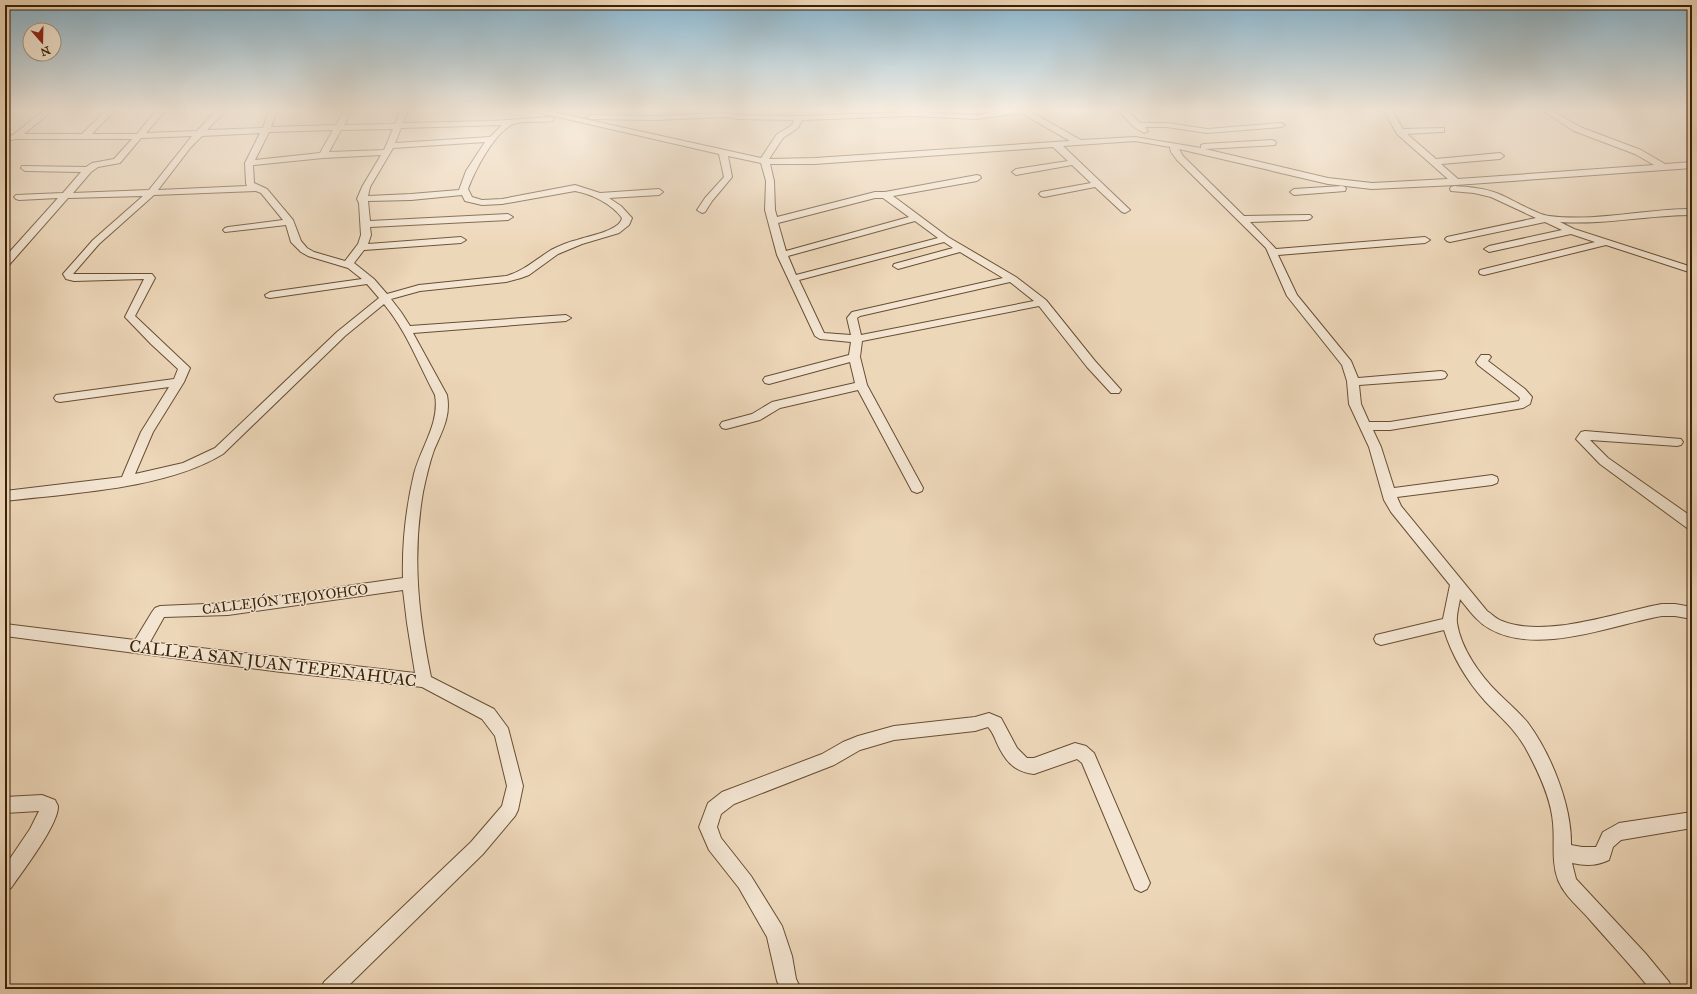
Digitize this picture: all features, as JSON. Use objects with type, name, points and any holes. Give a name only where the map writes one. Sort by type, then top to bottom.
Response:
[{"type":"street","points":[[7,258],[67,196],[88,170],[95,165],[115,162],[119,157]]},
{"type":"street","points":[[126,481],[147,432],[178,382],[184,368],[130,317],[130,313],[150,278],[148,276],[74,278],[70,277],[68,274],[96,242],[151,193],[179,157]]},
{"type":"street","points":[[252,157],[249,163],[250,182],[257,188],[264,191],[290,222],[296,242],[304,250],[357,268],[370,281],[390,304],[441,394],[444,408],[425,458],[412,526],[410,584],[414,630],[424,682]]},
{"type":"street","points":[[249,163],[301,157]]},
{"type":"street","points":[[348,264],[360,247],[366,235],[364,203],[362,199],[366,187],[383,157]]},
{"type":"street","points":[[5,496],[126,481],[188,466],[204,460],[219,451],[341,334],[385,298],[419,288],[506,279],[525,273],[561,249],[616,231],[626,223],[627,218],[624,212],[597,196],[576,188],[568,188],[494,203],[477,201],[466,197],[463,192],[464,183],[470,171],[480,157]]},
{"type":"street","points":[[702,210],[708,200],[728,177],[723,157]]},
{"type":"street","points":[[743,157],[765,161],[815,161],[866,157]]},
{"type":"street","points":[[765,157],[770,180],[770,210],[782,255],[820,336],[857,339],[1042,302]]},
{"type":"street","points":[[1069,157],[1097,184],[1108,192],[1125,210]]},
{"type":"street","points":[[1179,157],[1262,238],[1273,252],[1277,265],[1292,296],[1340,353],[1347,364],[1353,381],[1355,404],[1375,447],[1396,509],[1482,615],[1496,625],[1511,631],[1524,633],[1546,633],[1568,631],[1662,610],[1675,610],[1692,613]]},
{"type":"street","points":[[1228,157],[1328,181],[1356,185],[1382,186],[1692,165]]},
{"type":"street","points":[[1428,157],[1456,182]]},
{"type":"street","points":[[1433,162],[1485,157]]},
{"type":"street","points":[[1647,157],[1664,167]]},
{"type":"street","points":[[1016,172],[1074,162]]},
{"type":"street","points":[[26,168],[88,170]]},
{"type":"street","points":[[773,221],[875,195],[885,195],[977,178]]},
{"type":"street","points":[[1044,194],[1097,184]]},
{"type":"street","points":[[1421,184],[1484,193],[1547,219],[1571,231],[1603,243],[1692,270]]},
{"type":"street","points":[[1294,192],[1348,188],[1356,185]]},
{"type":"street","points":[[19,197],[257,188]]},
{"type":"street","points":[[362,199],[411,197],[463,192]]},
{"type":"street","points":[[597,196],[659,192]]},
{"type":"street","points":[[885,195],[961,250],[1012,279],[1042,302],[1091,364],[1115,390]]},
{"type":"street","points":[[1450,239],[1547,219],[1586,221],[1666,212],[1692,212]]},
{"type":"street","points":[[366,224],[407,223],[508,216]]},
{"type":"street","points":[[1242,219],[1307,217]]},
{"type":"street","points":[[782,255],[915,218]]},
{"type":"street","points":[[228,230],[290,222]]},
{"type":"street","points":[[1490,249],[1571,231]]},
{"type":"street","points":[[792,279],[945,239]]},
{"type":"street","points":[[360,247],[461,240]]},
{"type":"street","points":[[1273,252],[1425,240]]},
{"type":"street","points":[[1484,272],[1603,243]]},
{"type":"street","points":[[898,266],[961,250]]},
{"type":"street","points":[[917,488],[861,385],[854,356],[857,339],[852,318],[856,314],[1012,279]]},
{"type":"street","points":[[270,295],[370,281]]},
{"type":"street","points":[[406,330],[566,318]]},
{"type":"street","points":[[769,380],[854,356]]},
{"type":"street","points":[[1366,426],[1390,426],[1522,404],[1526,401],[1526,398],[1521,392],[1482,362],[1485,357]]},
{"type":"street","points":[[1353,381],[1365,382],[1440,375]]},
{"type":"street","points":[[60,398],[178,382]]},
{"type":"street","points":[[726,425],[756,417],[776,405],[861,385]]},
{"type":"street","points":[[1677,442],[1582,436],[1582,439],[1604,461],[1692,524]]},
{"type":"street","points":[[1390,493],[1492,480]]},
{"type":"street","name":"CALLEJÓN TEJOYOHCO","points":[[140,646],[160,612],[228,608],[410,584]]},
{"type":"street","points":[[1457,585],[1454,593],[1450,623],[1457,644],[1476,679],[1526,733],[1542,764],[1560,812],[1562,823],[1562,864],[1570,884],[1634,955],[1662,989]]},
{"type":"street","points":[[1381,639],[1450,623]]},
{"type":"street","name":"CALLE A SAN JUAN TEPENAHUAC","points":[[5,630],[424,682],[488,714],[502,733],[515,786],[509,810],[477,848],[346,982],[331,989]]},
{"type":"street","points":[[791,989],[787,980],[775,933],[745,882],[715,844],[708,827],[714,808],[728,798],[828,760],[849,746],[894,733],[975,724],[989,720],[998,727],[1014,759],[1028,766],[1034,766],[1075,751],[1084,753],[1088,758],[1141,883]]},
{"type":"street","points":[[5,805],[42,803],[49,806],[48,815],[5,882]]},
{"type":"street","points":[[1562,851],[1595,858],[1603,854],[1605,843],[1609,837],[1619,832],[1692,820]]}]
